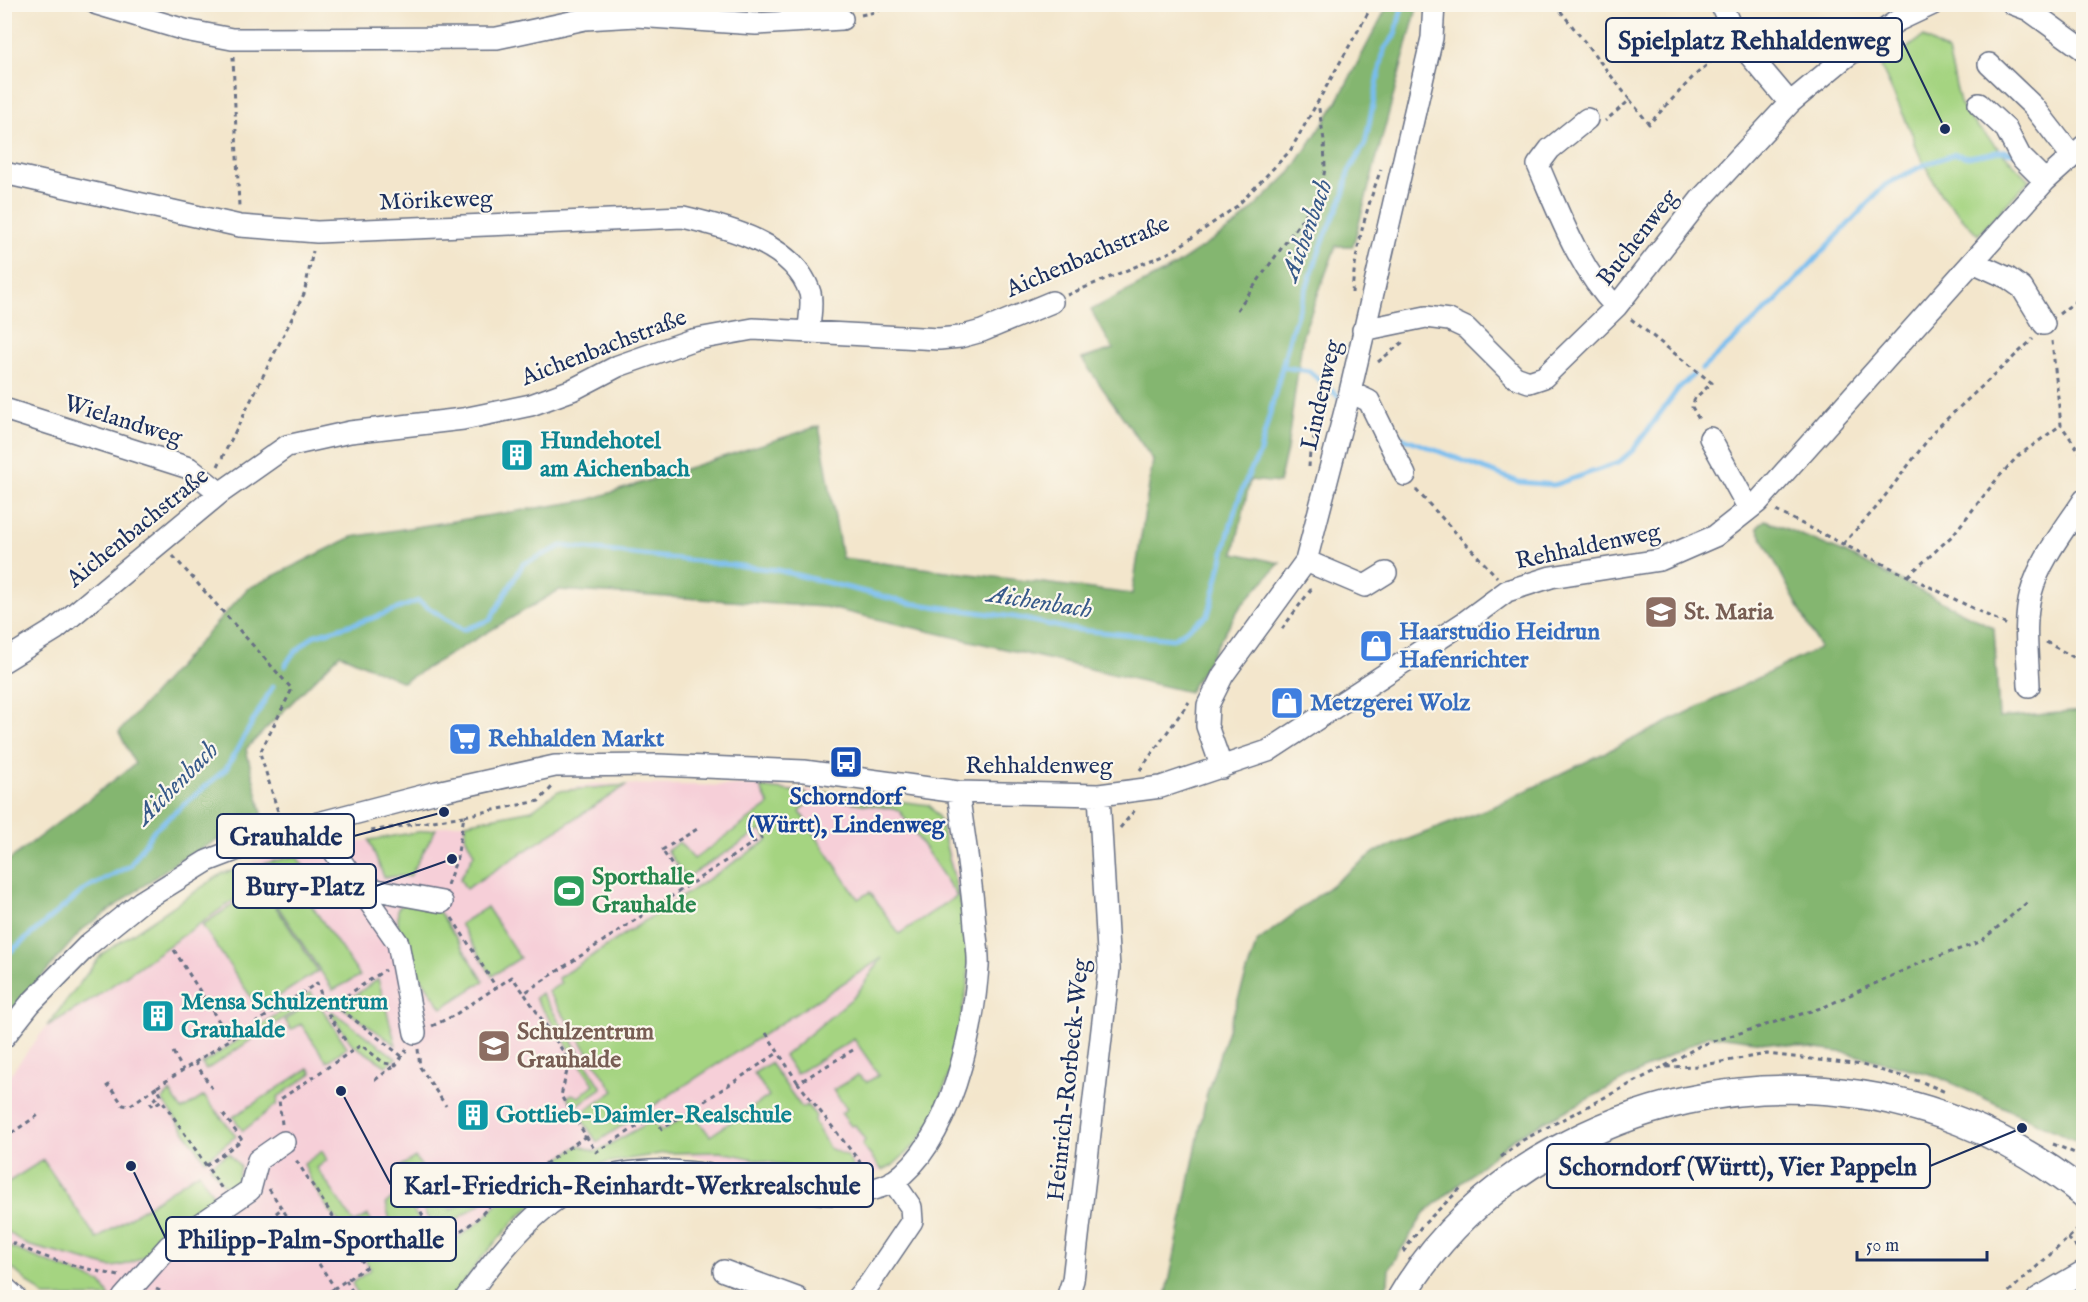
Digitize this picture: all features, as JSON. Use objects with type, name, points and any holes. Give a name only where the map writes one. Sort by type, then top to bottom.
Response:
[{"type":"main road","points":[[1401,1298],[1432,1252],[1461,1220],[1528,1166],[1574,1140],[1615,1121],[1670,1102],[1711,1095],[1758,1089],[1820,1089],[1880,1097],[1922,1108],[1957,1120],[2016,1147],[2084,1194]]},
{"type":"street","points":[[97,4],[185,30],[232,39],[497,38],[585,19],[636,16],[756,24],[842,19]]},
{"type":"street","name":"Lindenweg","points":[[1222,768],[1207,726],[1208,705],[1223,675],[1270,629],[1341,461],[1356,362],[1431,38],[1434,4]]},
{"type":"street","points":[[1721,4],[1736,39],[1790,103]]},
{"type":"street","name":"Buchenweg","points":[[1363,330],[1426,317],[1449,320],[1466,328],[1515,377],[1529,382],[1544,377],[1616,307],[1700,200],[1790,103],[1895,13],[1933,4]]},
{"type":"street","points":[[2013,4],[2029,10],[2084,50]]},
{"type":"street","points":[[1989,64],[2077,150]]},
{"type":"street","points":[[1979,104],[2006,129],[2020,156],[2045,181]]},
{"type":"street","points":[[1587,119],[1550,149],[1538,165],[1599,290],[1616,307]]},
{"type":"street","name":"Rehhaldenweg","points":[[4,1037],[30,1005],[89,944],[141,902],[207,861],[280,833],[526,771],[573,765],[804,771],[958,792],[1099,795],[1140,790],[1222,768],[1268,751],[1465,622],[1508,591],[1551,577],[1660,560],[1715,536],[1754,505],[2045,181],[2077,150]]},
{"type":"street","name":"Mörikeweg","points":[[4,173],[240,226],[317,232],[683,217],[726,227],[766,244],[795,268],[810,294],[809,331]]},
{"type":"street","points":[[1973,262],[2022,288],[2044,324]]},
{"type":"street","name":"Aichenbachstraße","points":[[4,661],[56,629],[160,541],[213,488],[287,446],[350,432],[463,419],[531,405],[572,390],[618,366],[692,340],[753,329],[960,338],[1052,302]]},
{"type":"street","points":[[1350,392],[1369,401],[1405,476]]},
{"type":"street","name":"Wielandweg","points":[[4,409],[189,468],[213,488]]},
{"type":"street","points":[[1710,438],[1754,505]]},
{"type":"street","points":[[2029,686],[2027,632],[2031,593],[2044,561],[2084,500]]},
{"type":"street","points":[[1294,569],[1365,586],[1386,573]]},
{"type":"street","points":[[466,1298],[493,1261],[533,1218],[581,1186],[628,1172],[674,1169],[835,1194],[885,1184],[923,1152],[944,1112],[968,1039],[978,965],[973,898],[958,792]]},
{"type":"street","name":"Heinrich-Rorbeck-Weg","points":[[1067,1298],[1073,1280],[1108,969],[1099,795]]},
{"type":"street","points":[[315,824],[398,943],[415,1033]]},
{"type":"street","points":[[360,887],[442,902]]},
{"type":"street","points":[[123,1298],[169,1246],[250,1190],[258,1160],[284,1142]]},
{"type":"street","points":[[857,1298],[870,1283],[912,1221],[911,1207],[885,1184]]},
{"type":"street","points":[[724,1271],[797,1298]]},
{"type":"street","points":[[2038,1298],[2084,1271]]},
{"type":"street","points":[[4,1287],[16,1298]]},
{"type":"path","points":[[842,19],[875,12],[887,4]]},
{"type":"path","name":"Aichenbachstraße","points":[[1052,302],[1173,251],[1238,206],[1268,177],[1290,151],[1373,4]]},
{"type":"path","points":[[1555,4],[1649,124],[1693,77],[1736,39]]},
{"type":"path","points":[[232,39],[240,226]]},
{"type":"path","points":[[1587,119],[1598,127],[1630,100]]},
{"type":"path","points":[[1237,310],[1321,193],[1325,168],[1324,140],[1318,102]]},
{"type":"path","points":[[213,488],[218,467],[304,294],[317,232]]},
{"type":"path","points":[[1843,544],[1875,509],[1936,429],[2031,340],[2044,324],[2084,295]]},
{"type":"path","points":[[1616,307],[1712,383],[1695,398],[1692,406],[1710,438]]},
{"type":"path","points":[[2044,324],[2052,333],[2061,425],[2084,458]]},
{"type":"path","points":[[1356,362],[1372,366],[1405,342]]},
{"type":"path","points":[[1309,471],[1310,451],[1326,397]]},
{"type":"path","points":[[1908,576],[1952,536],[2018,456],[2061,425]]},
{"type":"path","points":[[1405,476],[1500,580]]},
{"type":"path","points":[[1754,505],[1843,544],[2006,624],[2027,632],[2084,663]]},
{"type":"path","points":[[160,541],[292,688],[260,753],[280,820],[280,833]]},
{"type":"path","points":[[1102,848],[1140,805],[1139,771],[1191,700]]},
{"type":"path","points":[[365,832],[539,801],[573,765]]},
{"type":"path","points":[[464,816],[457,858],[442,902],[496,987]]},
{"type":"path","points":[[686,887],[663,852],[699,828]]},
{"type":"path","points":[[524,993],[762,837]]},
{"type":"path","points":[[1663,1067],[1701,1045],[1824,1007],[1922,962],[1980,942],[2029,901]]},
{"type":"path","points":[[174,950],[208,1008],[230,1039]]},
{"type":"path","points":[[334,1005],[379,974]]},
{"type":"path","points":[[375,1080],[403,1057],[415,1033],[453,1016],[513,977],[565,1054],[567,1071],[561,1096],[596,1152],[654,1116],[662,1129],[779,1052]]},
{"type":"path","points":[[106,1087],[109,1085],[123,1105],[129,1106],[316,983],[325,1009],[347,1043]]},
{"type":"path","points":[[322,997],[403,1057]]},
{"type":"path","points":[[415,1033],[420,1067],[446,1106]]},
{"type":"path","points":[[766,1033],[798,1083],[851,1149],[885,1184]]},
{"type":"path","points":[[328,1298],[326,1294],[366,1267],[284,1142],[279,1100],[361,1045],[384,1063],[396,1065]]},
{"type":"path","points":[[798,1083],[853,1050]]},
{"type":"path","points":[[172,1052],[183,1070]]},
{"type":"path","points":[[195,1062],[213,1090]]},
{"type":"path","points":[[157,1087],[161,1094],[150,1102],[153,1106],[162,1100],[231,1203]]},
{"type":"path","points":[[206,1166],[242,1140],[221,1111]]},
{"type":"path","points":[[4,1138],[40,1114]]},
{"type":"path","points":[[350,1243],[378,1233],[393,1235],[410,1243],[434,1241],[451,1236],[485,1213],[495,1198],[586,1136]]},
{"type":"path","points":[[250,1190],[264,1181],[335,1288]]},
{"type":"path","points":[[410,1187],[434,1241]]},
{"type":"path","points":[[268,1219],[282,1209]]},
{"type":"path","points":[[2002,1298],[2084,1224]]},
{"type":"path","points":[[4,1238],[24,1249],[60,1262],[137,1281],[176,1298]]},
{"type":"path","points":[[2068,1238],[2084,1255]]},
{"type":"path","points":[[346,1280],[356,1298]]},
{"type":"shaded area","name":"Schulzentrum Grauhalde","points":[[592,784],[768,786],[929,805],[939,818],[966,903],[967,1001],[952,1065],[892,1166],[868,1176],[835,1182],[801,1179],[676,1152],[644,1154],[599,1164],[558,1185],[517,1218],[478,1262],[453,1297],[45,1297],[5,1262],[5,1081],[102,954],[223,873],[293,848],[314,850],[532,810],[558,791]]},
{"type":"green space","points":[[1388,5],[1411,5],[1417,8],[1353,246],[1336,246],[1303,334],[1287,449],[1279,483],[1250,480],[1234,553],[1280,563],[1240,607],[1189,692],[825,607],[559,590],[403,682],[340,654],[246,749],[265,825],[242,828],[182,858],[82,930],[5,1019],[5,863],[135,764],[119,732],[247,589],[352,537],[588,500],[819,426],[842,558],[1132,594],[1153,460],[1082,359],[1113,349],[1091,310],[1173,267],[1237,224],[1291,172],[1337,102]]},
{"type":"green space","points":[[1923,37],[1948,52],[1960,103],[1971,120],[2029,180],[1978,235],[1941,195],[1914,144],[1914,138],[1881,67]]},
{"type":"green space","points":[[1765,520],[1845,553],[1994,628],[1999,718],[2083,711],[2083,1144],[1934,1075],[1847,1053],[1709,1035],[1514,1138],[1424,1214],[1389,1269],[1388,1283],[1379,1297],[1166,1297],[1207,1093],[1257,942],[1375,852],[1497,805],[1820,648],[1757,528]]},
{"type":"green space","points":[[627,785],[466,889],[460,879],[474,854],[465,836],[466,823],[532,810],[558,791]]},
{"type":"green space","points":[[760,787],[806,793],[811,799],[800,812],[858,899],[870,892],[899,934],[957,896],[899,810],[830,799],[826,792],[929,805],[939,818],[968,933],[968,981],[952,1065],[935,1116],[917,1143],[892,1166],[882,1170],[862,1145],[865,1140],[855,1125],[851,1126],[841,1113],[847,1109],[833,1090],[858,1075],[867,1082],[879,1075],[854,1039],[796,1074],[784,1056],[856,995],[882,958],[597,1142],[579,1115],[614,1091],[548,992],[561,983],[558,978],[768,840],[761,830],[686,878],[667,851],[679,842],[694,859],[769,805]]},
{"type":"green space","points":[[436,829],[410,876],[384,877],[369,840]]},
{"type":"green space","points":[[296,856],[321,889],[307,899],[360,976],[333,990],[261,881],[88,1002],[47,1026],[102,954],[223,873]]},
{"type":"green space","points":[[262,886],[318,971],[259,1009],[202,925]]},
{"type":"green space","points":[[409,900],[438,910],[484,981],[442,1008],[411,961],[400,935],[398,908]]},
{"type":"green space","points":[[487,907],[520,958],[492,976],[460,924]]},
{"type":"green space","points":[[378,979],[396,1045],[340,1006]]},
{"type":"green space","points":[[311,992],[314,998],[206,1070],[202,1064]]},
{"type":"green space","points":[[541,993],[602,1088],[576,1106],[567,1097],[572,1094],[579,1097],[594,1084],[535,998]]},
{"type":"green space","points":[[316,999],[347,1047],[327,1062],[301,1024],[291,1030],[285,1020]]},
{"type":"green space","points":[[332,1011],[396,1058],[386,1066],[352,1044],[330,1013]]},
{"type":"green space","points":[[770,1063],[802,1108],[807,1105],[816,1116],[814,1121],[829,1148],[847,1156],[855,1170],[828,1175],[722,1152],[665,1153],[599,1164],[558,1185],[517,1218],[478,1262],[453,1297],[359,1297],[352,1283],[371,1269],[363,1257],[363,1245],[370,1239],[381,1236],[427,1257],[451,1243],[482,1220],[504,1198],[579,1145],[596,1152],[652,1121],[662,1131],[692,1112],[710,1136],[769,1096],[754,1073]]},
{"type":"green space","points":[[309,1068],[312,1073],[278,1097],[277,1104],[243,1131],[233,1117]]},
{"type":"green space","points":[[170,1092],[182,1110],[204,1096],[236,1136],[205,1160],[162,1100]]},
{"type":"green space","points":[[322,1151],[327,1160],[317,1168],[354,1223],[368,1215],[372,1222],[358,1233],[351,1234],[336,1219],[318,1192],[304,1164]]},
{"type":"green space","points":[[228,1153],[240,1166],[237,1182],[229,1188],[223,1184],[210,1166]]},
{"type":"green space","points":[[415,1157],[451,1210],[525,1162],[531,1171],[442,1229],[435,1228],[398,1168]]},
{"type":"green space","points":[[43,1160],[97,1239],[199,1172],[215,1198],[153,1251],[124,1265],[110,1267],[27,1245],[5,1230],[5,1184]]},
{"type":"green space","points":[[402,1192],[430,1238],[410,1239],[392,1231],[386,1203]]},
{"type":"green space","points":[[5,1245],[101,1283],[110,1297],[45,1297],[5,1262]]},
{"type":"waterway","name":"Aichenbach","points":[[285,666],[292,655],[313,636],[373,618],[418,601],[463,630],[490,620],[523,564],[562,546],[777,570],[909,603],[1014,617],[1069,629],[1173,639],[1208,615],[1234,513],[1249,473],[1259,455],[1292,329],[1323,241],[1344,194],[1348,173],[1365,144],[1384,50],[1395,35],[1403,4]]},
{"type":"waterway","points":[[1702,369],[1776,301],[1885,185],[1926,164],[1955,154],[1968,157],[2003,151],[2012,153]]},
{"type":"waterway","points":[[1283,367],[1309,371],[1338,396]]},
{"type":"waterway","points":[[1396,435],[1519,482],[1554,485],[1618,463],[1633,450],[1678,389],[1693,375]]},
{"type":"waterway","name":"Aichenbach","points":[[4,957],[85,889],[130,866],[154,830],[226,769],[273,686]]},
{"type":"place","name":"Spielplatz Rehhaldenweg","points":[[1945,129]]},
{"type":"place","name":"Hundehotel am Aichenbach","points":[[517,455]]},
{"type":"place","name":"St. Maria","points":[[1661,612]]},
{"type":"place","name":"Haarstudio Heidrun Hafenrichter","points":[[1376,646]]},
{"type":"place","name":"Metzgerei Wolz","points":[[1287,703]]},
{"type":"place","name":"Rehhalden Markt","points":[[465,739]]},
{"type":"place","name":"Schorndorf (Württ), Lindenweg","points":[[846,762]]},
{"type":"place","name":"Grauhalde","points":[[444,812]]},
{"type":"place","name":"Bury-Platz","points":[[452,859]]},
{"type":"place","name":"Sporthalle Grauhalde","points":[[569,891]]},
{"type":"place","name":"Mensa Schulzentrum Grauhalde","points":[[158,1016]]},
{"type":"place","name":"Schulzentrum Grauhalde","points":[[494,1046]]},
{"type":"place","name":"Karl-Friedrich-Reinhardt-Werkrealschule","points":[[341,1091]]},
{"type":"place","name":"Gottlieb-Daimler-Realschule","points":[[473,1115]]},
{"type":"place","name":"Schorndorf (Württ), Vier Pappeln","points":[[2022,1128]]},
{"type":"place","name":"Philipp-Palm-Sporthalle","points":[[131,1166]]}]
